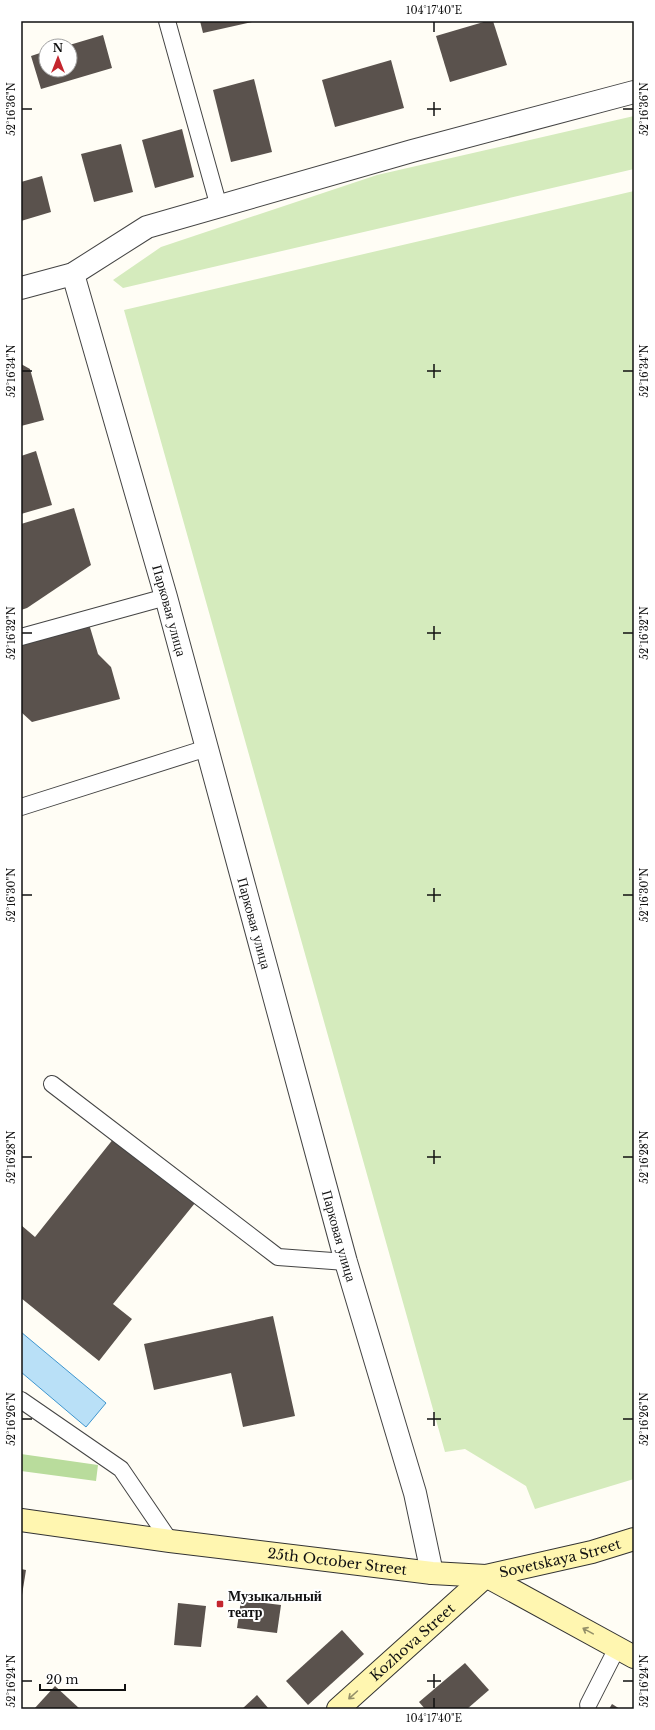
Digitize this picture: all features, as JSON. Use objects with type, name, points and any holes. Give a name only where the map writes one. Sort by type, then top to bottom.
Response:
[{"type":"main road","name":"25th October Street","points":[[21,1520],[170,1541],[432,1573],[486,1576],[625,1652]]},
{"type":"main road","name":"Sovetskaya Street","points":[[486,1576],[592,1552],[634,1539]]},
{"type":"main road","name":"Kozhova Street","points":[[338,1709],[486,1576]]},
{"type":"street","points":[[21,288],[73,274],[146,227],[412,151],[634,92]]},
{"type":"street","name":"Парковая улица","points":[[73,274],[166,597],[346,1262],[415,1493],[432,1573]]},
{"type":"lane","points":[[167,21],[218,207]]},
{"type":"lane","points":[[21,637],[166,597]]},
{"type":"lane","points":[[21,807],[207,748]]},
{"type":"lane","points":[[52,1084],[278,1257],[346,1262]]},
{"type":"lane","points":[[21,1400],[121,1470],[170,1541]]},
{"type":"lane","points":[[588,1705],[625,1652]]},
{"type":"green space","points":[[634,116],[634,169],[123,288],[113,280],[161,247],[377,175]]},
{"type":"green space","points":[[634,191],[634,1479],[535,1509],[526,1486],[465,1449],[445,1452],[124,310]]},
{"type":"green space","points":[[21,1454],[98,1465],[96,1481],[21,1471]]},
{"type":"water","points":[[21,1332],[106,1403],[86,1427],[21,1372]]},
{"type":"building","points":[[200,21],[252,21],[252,22],[203,33]]},
{"type":"building","points":[[487,21],[493,21],[507,65],[450,82],[436,36]]},
{"type":"building","points":[[103,35],[112,68],[41,89],[31,56],[38,54],[38,78],[78,78],[78,42]]},
{"type":"building","points":[[391,60],[404,108],[335,127],[322,80]]},
{"type":"building","points":[[254,79],[272,152],[231,162],[213,90]]},
{"type":"building","points":[[182,129],[194,177],[155,188],[142,140]]},
{"type":"building","points":[[121,144],[133,192],[94,202],[81,154]]},
{"type":"building","points":[[42,176],[51,212],[21,221],[21,182]]},
{"type":"building","points":[[21,364],[30,369],[44,420],[21,426]]},
{"type":"building","points":[[36,451],[52,505],[21,514],[21,456]]},
{"type":"building","points":[[74,508],[91,565],[27,608],[21,610],[21,524]]},
{"type":"building","points":[[89,624],[98,654],[111,667],[120,699],[32,722],[21,712],[21,643]]},
{"type":"building","points":[[114,1138],[195,1203],[113,1304],[132,1319],[99,1361],[21,1298],[21,1225],[35,1237]]},
{"type":"building","points":[[273,1316],[295,1416],[243,1427],[231,1373],[154,1390],[144,1344]]},
{"type":"building","points":[[21,1569],[26,1570],[22,1595],[21,1595]]},
{"type":"building","points":[[241,1600],[281,1605],[277,1633],[237,1628]]},
{"type":"building","points":[[178,1603],[206,1606],[201,1647],[174,1645]]},
{"type":"building","points":[[342,1630],[364,1654],[308,1705],[286,1681]]},
{"type":"building","points":[[465,1663],[489,1690],[467,1709],[425,1709],[419,1702]]},
{"type":"building","points":[[55,1686],[80,1709],[34,1709]]},
{"type":"building","points":[[257,1695],[269,1709],[242,1709]]},
{"type":"building","points":[[612,1704],[620,1709],[609,1709]]},
{"type":"place","name":"Музыкальный театр","points":[[220,1604]]}]
